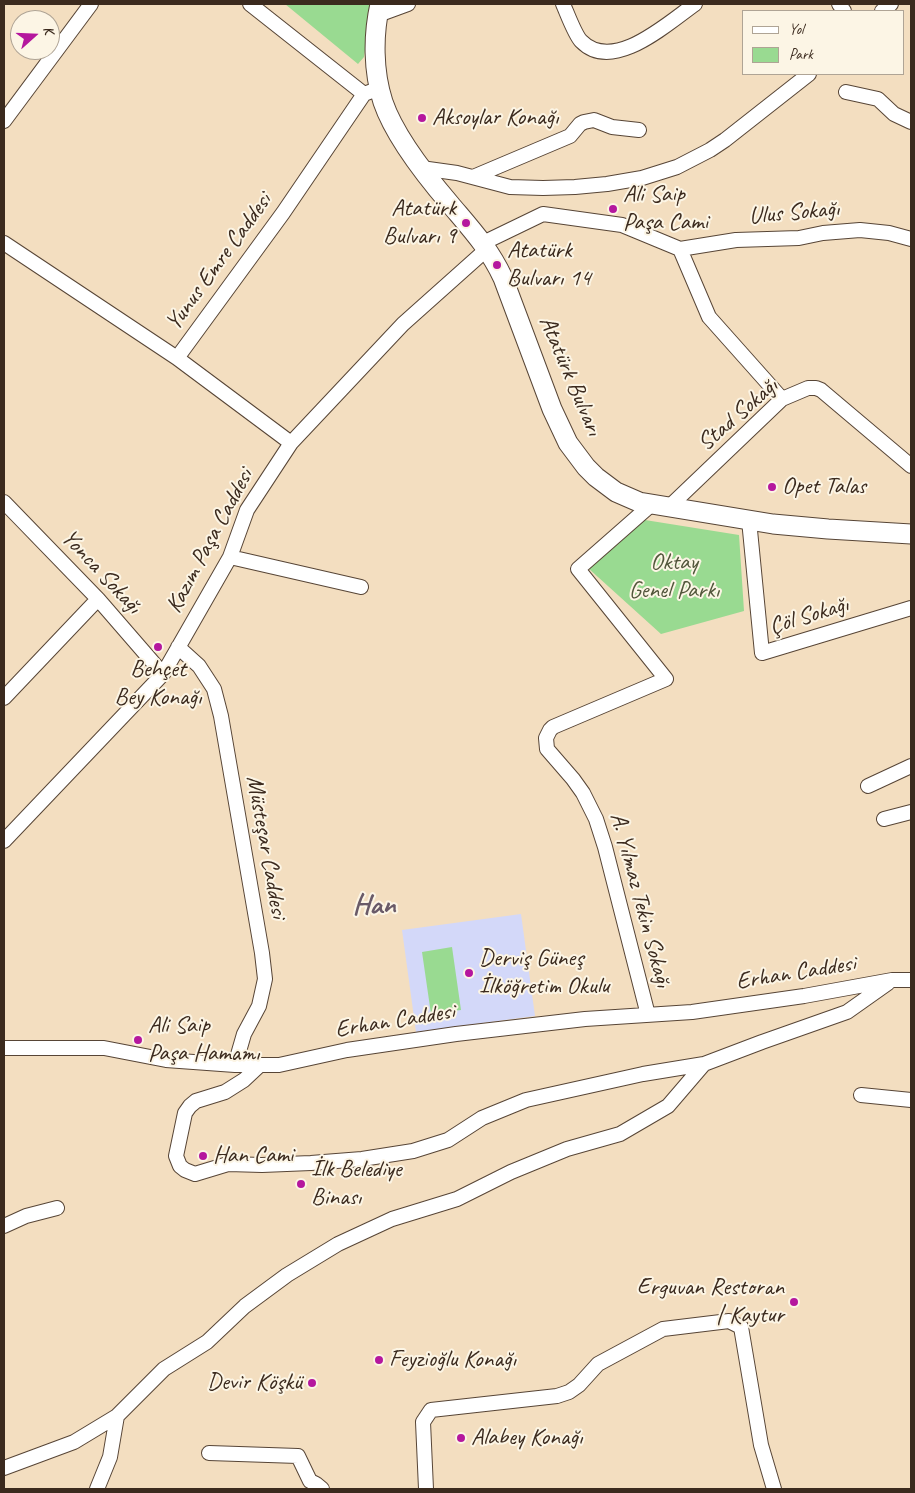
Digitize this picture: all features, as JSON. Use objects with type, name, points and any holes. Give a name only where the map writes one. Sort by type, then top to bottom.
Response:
[{"type":"main road","name":"Atatürk Bulvarı","points":[[379,9],[372,91],[384,102],[395,127],[421,168],[485,246],[503,278],[552,409],[576,456],[596,477],[616,492],[639,502],[660,506],[750,520],[828,529],[911,534]]},
{"type":"street","points":[[4,121],[91,4]]},
{"type":"street","points":[[250,4],[372,91]]},
{"type":"street","points":[[379,9],[408,4]]},
{"type":"street","points":[[563,4],[580,40],[592,48],[606,52],[622,50],[644,40],[695,4]]},
{"type":"street","points":[[421,168],[457,173],[510,187],[543,188],[607,184],[642,178],[694,159],[725,140],[808,75]]},
{"type":"street","name":"Yunus Emre Caddesi","points":[[4,242],[177,358],[372,91]]},
{"type":"street","points":[[846,92],[878,99],[894,114],[911,122]]},
{"type":"street","points":[[473,177],[570,136],[576,127],[584,122],[594,120],[612,127],[638,130]]},
{"type":"street","name":"Kazım Paşa Caddesi","points":[[4,841],[163,674],[230,557],[247,510],[291,443],[403,324],[485,246],[544,214],[622,224],[680,249]]},
{"type":"street","name":"Ulus Sokağı","points":[[680,249],[736,240],[799,238],[823,233],[860,230],[889,233],[911,239]]},
{"type":"street","points":[[680,249],[709,317],[782,399]]},
{"type":"street","points":[[177,358],[291,443]]},
{"type":"street","name":"Stad Sokağı","points":[[660,506],[782,399],[808,388],[820,390],[911,466]]},
{"type":"street","name":"Yonca Sokağı","points":[[4,502],[98,599],[163,674]]},
{"type":"street","name":"A. Yılmaz Tekin Sokağı","points":[[648,1015],[596,819],[583,793],[568,772],[546,749],[545,744],[547,734],[553,727],[666,679],[578,569],[660,506]]},
{"type":"street","name":"Çöl Sokağı","points":[[750,520],[762,653],[911,608]]},
{"type":"street","points":[[230,557],[361,587]]},
{"type":"street","points":[[4,698],[98,599]]},
{"type":"street","name":"Müsteşar Caddesi","points":[[178,647],[199,666],[214,689],[262,953],[265,979],[259,1006],[244,1034],[235,1064]]},
{"type":"street","points":[[868,786],[911,766]]},
{"type":"street","points":[[884,819],[911,812]]},
{"type":"street","points":[[260,1065],[244,1080],[225,1092],[196,1101],[185,1112],[176,1156],[177,1161],[185,1170],[196,1174],[228,1164],[262,1165],[328,1162],[413,1152],[448,1140],[482,1118],[526,1100],[644,1074],[704,1064],[847,1012],[892,980]]},
{"type":"street","name":"Erhan Caddesi","points":[[4,1048],[104,1048],[166,1060],[280,1065],[347,1050],[456,1034],[585,1019],[692,1012],[804,996],[892,980],[911,980]]},
{"type":"street","points":[[4,1468],[74,1442],[117,1416],[164,1368],[207,1342],[244,1306],[273,1285],[338,1244],[392,1219],[458,1199],[511,1172],[567,1150],[620,1134],[668,1106],[704,1064]]},
{"type":"street","points":[[861,1095],[911,1100]]},
{"type":"street","points":[[4,1226],[26,1216],[57,1208]]},
{"type":"street","points":[[426,1489],[423,1422],[431,1410],[557,1396],[569,1392],[579,1385],[598,1364],[662,1329],[729,1321],[741,1327],[762,1445],[774,1489]]},
{"type":"street","points":[[97,1489],[110,1458],[117,1416]]},
{"type":"street","points":[[209,1453],[298,1456],[310,1481],[322,1489]]},
{"type":"shaded area","name":"Derviş Güneş İlköğretim Okulu","points":[[521,914],[535,1016],[416,1032],[402,930]]},
{"type":"green space","points":[[285,4],[372,4],[364,57],[358,64]]},
{"type":"green space","name":"Oktay Genel Parkı","points":[[645,520],[739,535],[744,611],[661,634],[588,568]]},
{"type":"green space","points":[[452,947],[461,1010],[431,1014],[422,952]]},
{"type":"place","name":"Aksoylar Konağı","points":[[422,118]]},
{"type":"place","name":"Ali Saip Paşa Cami","points":[[613,209]]},
{"type":"place","name":"Atatürk Bulvarı 9","points":[[466,223]]},
{"type":"place","name":"Atatürk Bulvarı 14","points":[[497,265]]},
{"type":"place","name":"Opet Talas","points":[[772,487]]},
{"type":"place","name":"Behçet Bey Konağı","points":[[158,647]]},
{"type":"place","name":"Derviş Güneş İlköğretim Okulu","points":[[469,973]]},
{"type":"place","name":"Ali Saip Paşa Hamamı","points":[[138,1040]]},
{"type":"place","name":"Han Cami","points":[[203,1156]]},
{"type":"place","name":"İlk Belediye Binası","points":[[301,1184]]},
{"type":"place","name":"Erguvan Restoran | Kaytur","points":[[794,1302]]},
{"type":"place","name":"Feyzioğlu Konağı","points":[[379,1360]]},
{"type":"place","name":"Devir Köşkü","points":[[312,1383]]},
{"type":"place","name":"Alabey Konağı","points":[[461,1438]]},
{"type":"district","name":"Han","points":[[374,905]]}]
